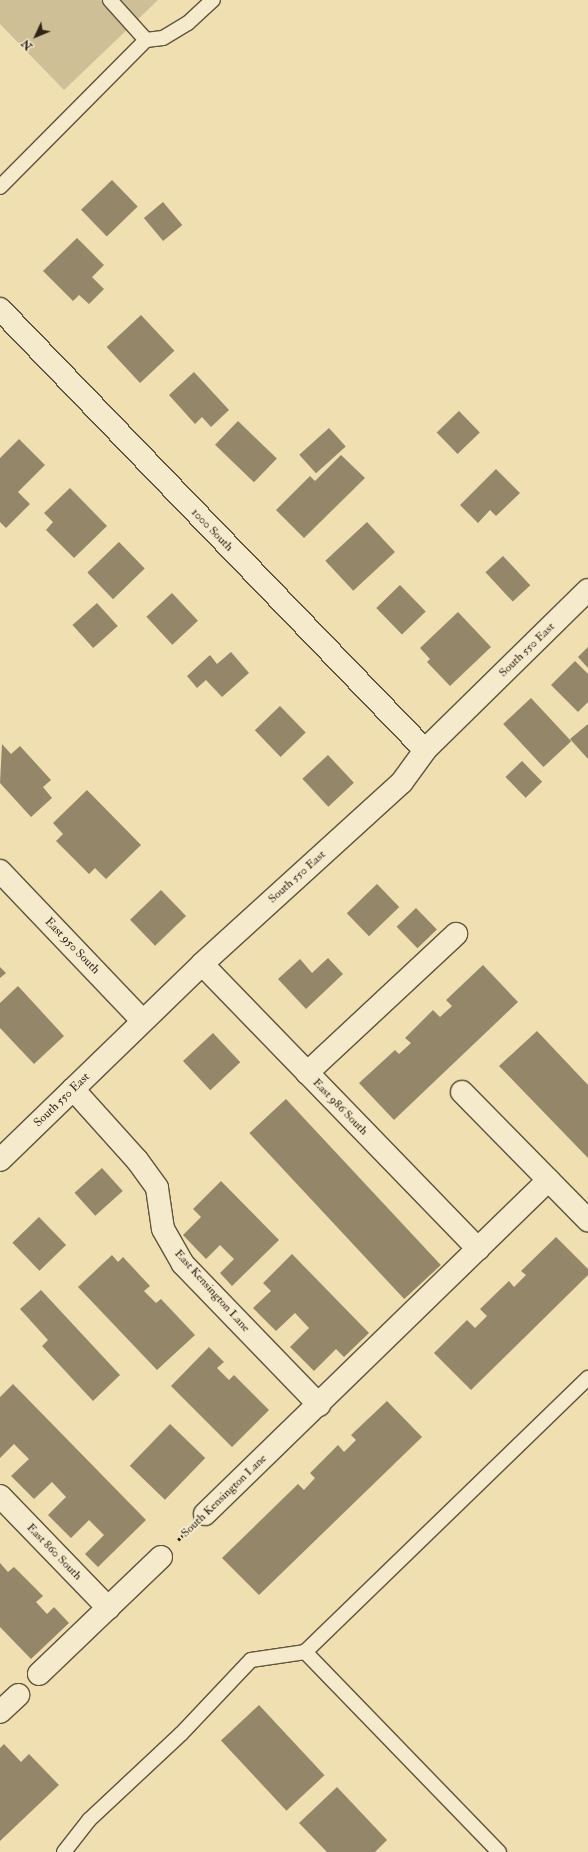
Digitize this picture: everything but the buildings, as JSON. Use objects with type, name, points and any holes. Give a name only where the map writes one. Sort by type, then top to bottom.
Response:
[{"type":"street","name":"1000 South","points":[[0,310],[425,750]]},
{"type":"street","name":"South 550 East","points":[[0,1160],[202,964],[402,782],[425,750],[588,590]]},
{"type":"street","name":"East 950 South","points":[[0,871],[143,1021]]},
{"type":"street","points":[[307,1073],[456,934]]},
{"type":"street","name":"East 986 South","points":[[202,964],[478,1249]]},
{"type":"street","name":"East Kensington Lane","points":[[73,1089],[137,1160],[157,1188],[162,1229],[183,1264],[319,1404]]},
{"type":"street","points":[[462,1092],[588,1220]]},
{"type":"street","name":"South Kensington Lane","points":[[205,1514],[549,1180]]},
{"type":"street","name":"East 860 South","points":[[0,1496],[108,1608]]},
{"type":"street","points":[[39,1674],[161,1557]]},
{"type":"street","points":[[0,1712],[18,1695]]},
{"type":"lane","points":[[110,0],[146,40]]},
{"type":"lane","points":[[0,187],[146,40],[163,38],[188,23],[213,0]]},
{"type":"lane","points":[[64,1852],[89,1820],[181,1734],[251,1660],[305,1652],[588,1378]]},
{"type":"lane","points":[[305,1652],[499,1852]]},
{"type":"path","name":"South Kensington Lane","points":[[161,1557],[205,1514]]},
{"type":"shaded area","points":[[0,0],[158,0],[64,90],[0,24]]}]
